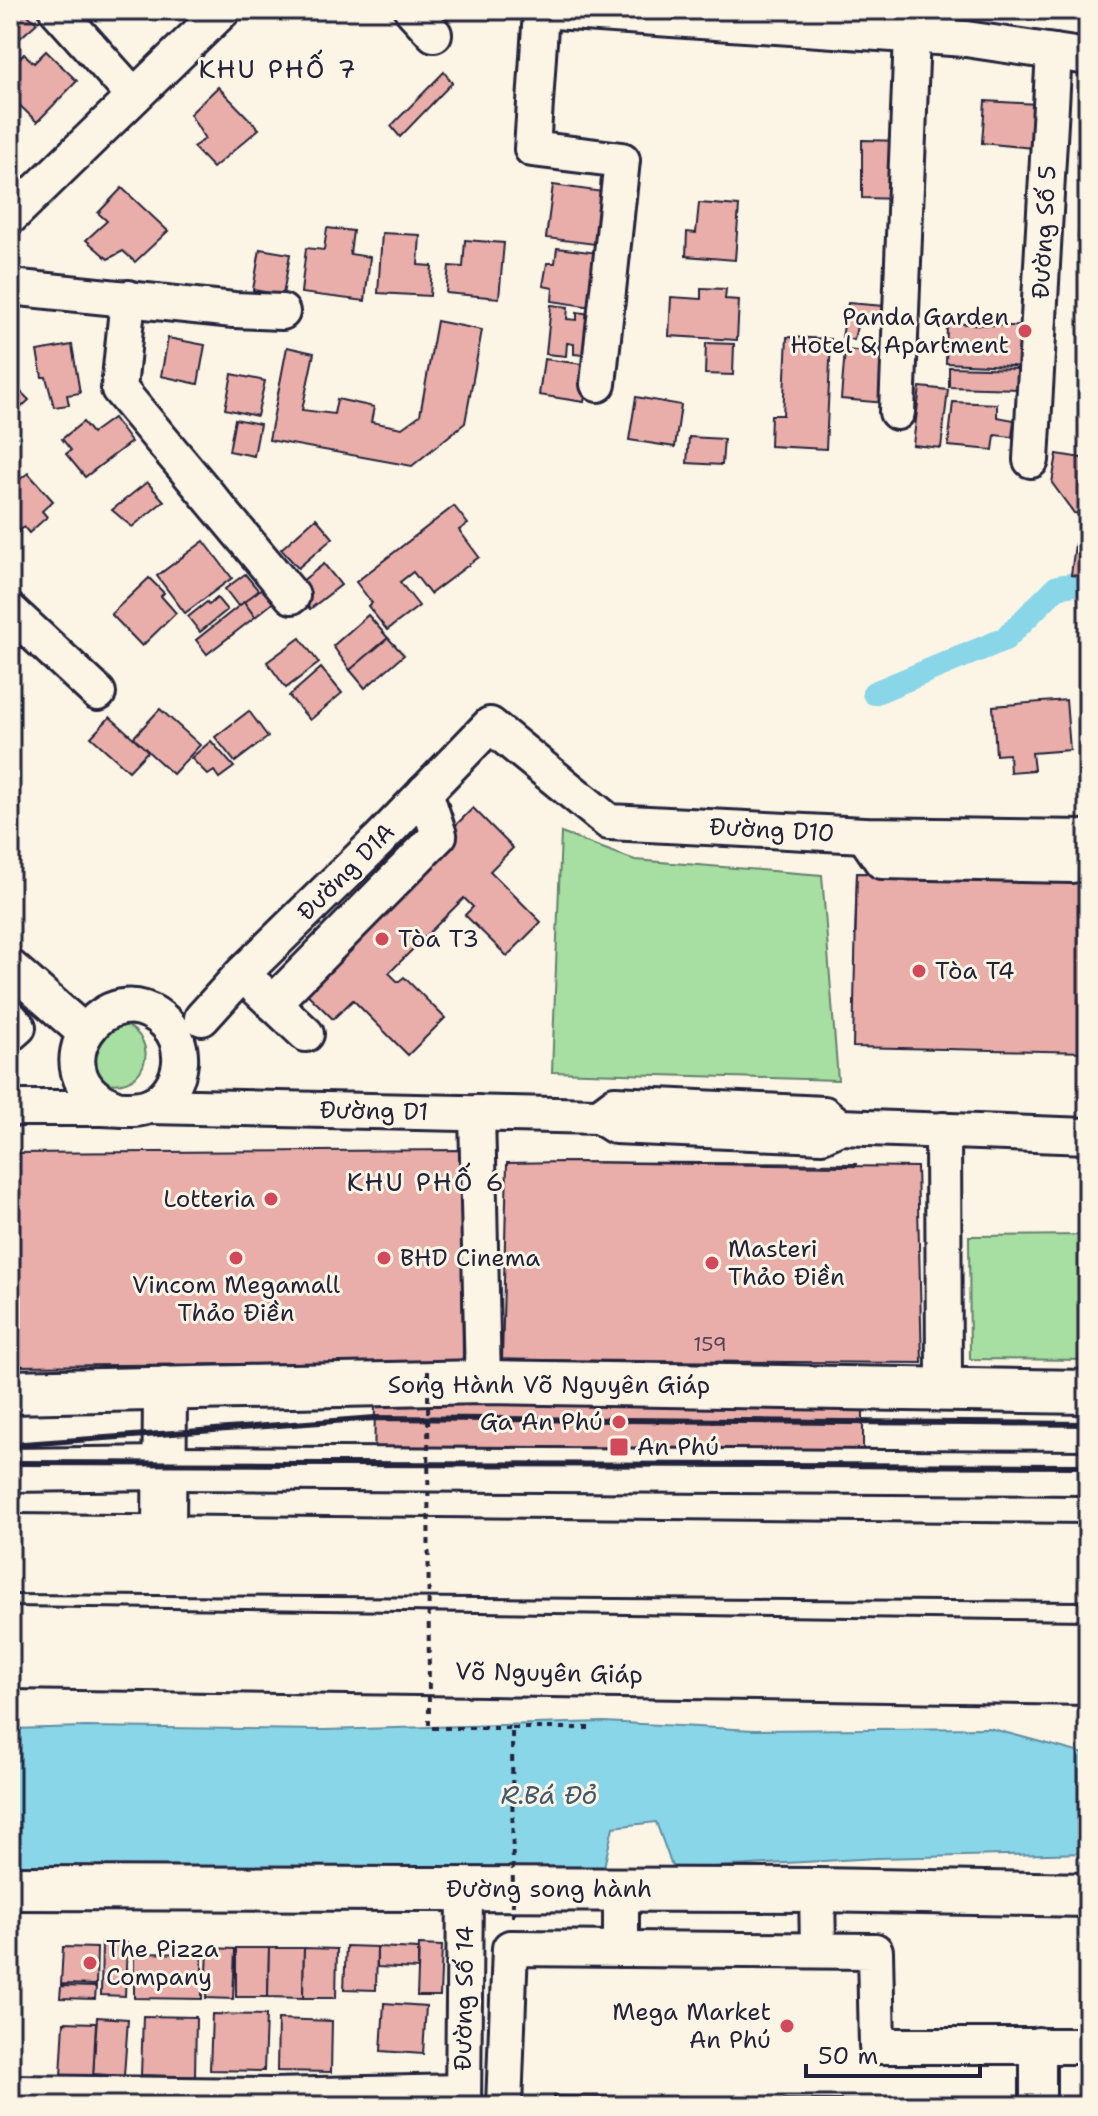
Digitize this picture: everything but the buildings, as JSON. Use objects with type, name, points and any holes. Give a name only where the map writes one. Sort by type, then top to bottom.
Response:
[{"type":"highway","points":[[10,1537],[1088,1547]]},
{"type":"highway","points":[[10,1571],[1088,1578]]},
{"type":"highway","name":"Võ Nguyên Giáp","points":[[10,1630],[1088,1644]]},
{"type":"highway","name":"Võ Nguyên Giáp","points":[[10,1666],[1088,1682]]},
{"type":"main road","name":"Song Hành Võ Nguyên Giáp","points":[[10,1392],[483,1382],[1088,1392]]},
{"type":"main road","points":[[164,1539],[165,1388]]},
{"type":"main road","points":[[10,1470],[165,1468],[1088,1473]]},
{"type":"main road","name":"Đường song hành","points":[[10,1888],[817,1890],[1088,1895]]},
{"type":"street","points":[[57,10],[134,96]]},
{"type":"street","points":[[10,217],[223,10]]},
{"type":"street","points":[[598,384],[622,160],[532,149],[540,11],[852,20],[912,35],[966,39],[1088,57]]},
{"type":"street","points":[[897,412],[912,35]]},
{"type":"street","name":"Đường Số 5","points":[[1031,460],[1054,52]]},
{"type":"street","points":[[10,287],[234,310],[282,312]]},
{"type":"street","points":[[128,298],[119,389],[292,596]]},
{"type":"street","points":[[10,611],[98,693]]},
{"type":"street","name":"Đường D1A","points":[[180,1069],[202,1018],[490,725]]},
{"type":"street","name":"Đường D10","points":[[490,725],[609,822],[864,835],[1088,840]]},
{"type":"street","points":[[273,1003],[439,835],[425,792]]},
{"type":"street","points":[[10,967],[84,1032]]},
{"type":"street","points":[[242,974],[306,1034]]},
{"type":"street","points":[[161,1018],[171,1028],[181,1054],[174,1085],[163,1097],[133,1107],[101,1102],[89,1092],[77,1062],[78,1046],[84,1032],[106,1012],[134,1007],[161,1018],[202,1018]]},
{"type":"street","points":[[10,1018],[18,1027],[10,1034]]},
{"type":"street","name":"Đường D1","points":[[10,1108],[133,1107],[599,1116],[615,1104],[824,1114],[840,1127],[1088,1136]]},
{"type":"street","points":[[477,1113],[483,1382]]},
{"type":"street","points":[[943,1130],[944,1389]]},
{"type":"street","name":"Đường Số 14","points":[[463,2099],[465,1889]]},
{"type":"street","points":[[621,1890],[621,1949]]},
{"type":"street","points":[[817,1890],[818,1950]]},
{"type":"street","points":[[504,2106],[510,1948],[875,1951],[877,2046],[1088,2046]]},
{"type":"street","points":[[1038,2045],[1038,2106]]},
{"type":"street","points":[[10,2093],[272,2101],[463,2099]]},
{"type":"path","points":[[428,1371],[429,1728],[589,1728]]},
{"type":"path","points":[[512,1728],[513,1917]]},
{"type":"green space","points":[[561,833],[635,860],[822,875],[838,1080],[552,1072]]},
{"type":"green space","points":[[121,1023],[135,1031],[143,1042],[145,1054],[143,1066],[136,1075],[126,1082],[113,1084],[97,1079],[86,1041]]},
{"type":"green space","points":[[1088,1235],[1088,1360],[970,1359],[969,1236]]},
{"type":"water","name":"R.Bá Đỏ","points":[[604,1722],[754,1730],[989,1728],[1088,1755],[1088,1853],[878,1858],[673,1869],[656,1822],[613,1827],[604,1867],[10,1867],[10,1729],[324,1730]]},
{"type":"waterway","points":[[874,693],[1005,639],[1057,587],[1088,582]]},
{"type":"railway","points":[[10,1445],[375,1418],[1088,1424]]},
{"type":"railway","points":[[10,1463],[1088,1466]]},
{"type":"place","name":"Panda Garden Hotel & Apartment","points":[[1025,331]]},
{"type":"place","name":"Tòa T3","points":[[382,939]]},
{"type":"place","name":"Tòa T4","points":[[919,971]]},
{"type":"place","name":"Lotteria","points":[[271,1199]]},
{"type":"place","name":"Vincom Megamall Thảo Điền","points":[[236,1258]]},
{"type":"place","name":"BHD Cinema","points":[[384,1258]]},
{"type":"place","name":"Masteri Thảo Điền","points":[[712,1263]]},
{"type":"place","name":"Ga An Phú","points":[[619,1422]]},
{"type":"place","name":"An Phú","points":[[619,1447]]},
{"type":"place","name":"The Pizza Company","points":[[90,1963]]},
{"type":"place","name":"Mega Market An Phú","points":[[787,2026]]},
{"type":"district","name":"KHU PHỐ 7","points":[[278,69]]},
{"type":"district","name":"KHU PHỐ 6","points":[[426,1182]]}]
